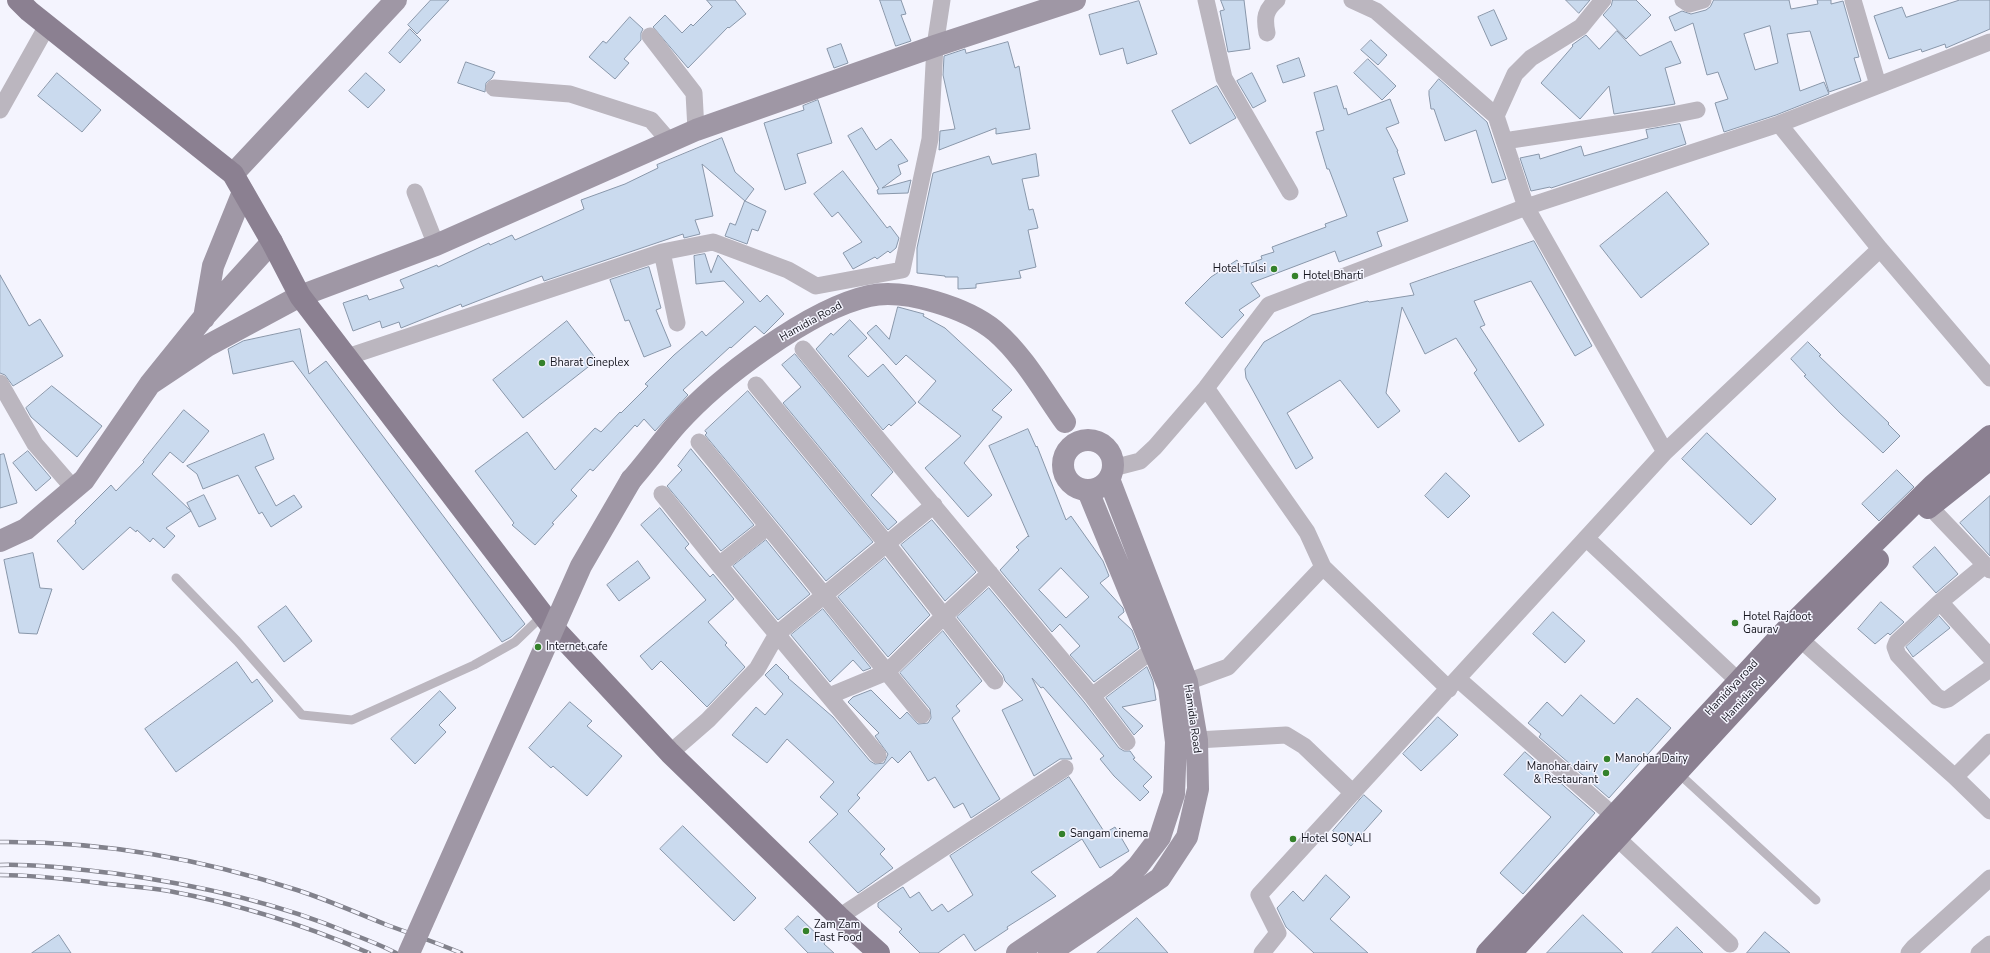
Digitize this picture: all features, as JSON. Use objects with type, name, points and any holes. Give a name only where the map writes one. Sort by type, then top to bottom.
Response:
[{"type":"main road","points":[[215,342],[204,317],[213,266],[238,183],[396,0]]},
{"type":"main road","points":[[150,384],[215,342],[300,296],[436,245],[696,130],[935,46],[1045,5],[1075,0]]},
{"type":"main road","points":[[27,5],[47,26],[238,183],[272,242],[300,296],[543,615],[670,753],[839,917],[879,953]]},
{"type":"main road","points":[[0,541],[26,529],[84,480],[150,384],[204,317],[272,242]]},
{"type":"main road","name":"Hamidia Road","points":[[409,953],[581,566],[631,480],[678,423],[708,394],[772,344],[828,310],[871,295],[892,296],[932,300],[964,312],[994,330],[1017,353],[1065,422]]},
{"type":"main road","points":[[1065,422],[1090,440],[1100,443],[1106,447],[1113,460],[1111,474],[1104,486],[1088,491],[1075,488],[1065,476],[1063,468],[1066,453],[1065,422]]},
{"type":"main road","name":"Hamidiya road","points":[[1487,953],[1619,827],[1744,687],[1788,628],[1933,484],[1990,436]]},
{"type":"main road","points":[[1066,453],[1078,442],[1090,440]]},
{"type":"main road","name":"Hamidia Rd","points":[[1744,687],[1800,639],[1929,506],[1990,459]]},
{"type":"main road","name":"Hamidia Road","points":[[1049,953],[1160,878],[1187,837],[1198,789],[1197,740],[1187,682],[1111,474]]},
{"type":"main road","name":"Hamidia Road","points":[[1017,953],[1119,884],[1145,858],[1160,837],[1174,794],[1176,742],[1169,688],[1088,491]]},
{"type":"main road","points":[[1511,953],[1619,827]]},
{"type":"main road","points":[[1145,858],[1165,871]]},
{"type":"street","points":[[347,357],[662,252],[713,242],[788,270],[816,286],[902,270],[930,139],[935,46],[942,0]]},
{"type":"street","points":[[1206,0],[1224,78],[1290,192]]},
{"type":"street","points":[[1267,33],[1264,18],[1269,6],[1277,0]]},
{"type":"street","points":[[1352,0],[1376,11],[1496,116],[1526,207],[1665,452]]},
{"type":"street","points":[[1496,116],[1516,74],[1531,58],[1581,27],[1603,0]]},
{"type":"street","points":[[1683,0],[1689,4],[1703,0]]},
{"type":"street","points":[[1854,0],[1878,85]]},
{"type":"street","points":[[0,110],[47,26]]},
{"type":"street","points":[[650,36],[694,93],[696,130]]},
{"type":"street","points":[[1111,474],[1140,461],[1155,447],[1206,388],[1269,305],[1526,207],[1779,124],[1990,42]]},
{"type":"street","points":[[494,88],[570,94],[651,120],[670,142]]},
{"type":"street","points":[[1504,141],[1657,118],[1697,110]]},
{"type":"street","points":[[1779,124],[1880,249],[1990,378]]},
{"type":"street","points":[[415,192],[436,245]]},
{"type":"street","points":[[1262,953],[1278,933],[1259,895],[1665,452],[1880,249]]},
{"type":"street","points":[[662,252],[677,323]]},
{"type":"street","points":[[803,349],[1092,696],[1127,742]]},
{"type":"street","points":[[0,383],[35,444],[74,489]]},
{"type":"street","points":[[756,385],[887,544],[995,681]]},
{"type":"street","points":[[1206,388],[1307,532],[1323,567],[1453,684],[1619,827],[1730,944]]},
{"type":"street","points":[[699,442],[922,715]]},
{"type":"street","points":[[662,494],[719,565],[878,755]]},
{"type":"street","points":[[670,753],[708,720],[757,669],[777,634],[934,505]]},
{"type":"street","points":[[1929,506],[1987,567],[1940,602],[1897,642],[1895,647],[1898,655],[1937,697],[1944,700],[1948,699],[1990,669]]},
{"type":"street","points":[[719,565],[767,527]]},
{"type":"street","points":[[1586,538],[1744,687]]},
{"type":"street","points":[[1187,682],[1228,667],[1323,567]]},
{"type":"street","points":[[829,696],[887,672],[990,573]]},
{"type":"street","points":[[1940,602],[1990,657]]},
{"type":"street","points":[[1800,639],[1955,777],[1990,811]]},
{"type":"street","points":[[1092,696],[1154,649]]},
{"type":"street","points":[[1197,740],[1286,735],[1304,746],[1353,793]]},
{"type":"street","points":[[1955,777],[1990,742]]},
{"type":"street","points":[[839,917],[1065,768]]},
{"type":"street","points":[[1909,953],[1990,878]]},
{"type":"street","points":[[1979,953],[1990,944]]},
{"type":"lane","points":[[176,578],[237,641],[302,715],[352,720],[474,665],[515,642],[543,615]]},
{"type":"lane","points":[[1672,767],[1816,900]]},
{"type":"building","points":[[431,0],[449,0],[417,34],[408,25]]},
{"type":"building","points":[[707,0],[735,0],[746,14],[729,28],[728,27],[688,68],[653,27],[665,15],[682,33],[691,24],[693,26],[712,7]]},
{"type":"building","points":[[880,0],[901,0],[906,14],[901,15],[911,41],[896,46]]},
{"type":"building","points":[[1221,0],[1244,0],[1250,49],[1228,52],[1220,11],[1224,10]]},
{"type":"building","points":[[1566,0],[1590,0],[1579,13]]},
{"type":"building","points":[[1613,0],[1636,0],[1651,15],[1626,39],[1603,15],[1611,6]]},
{"type":"building","points":[[1714,0],[1789,0],[1791,9],[1818,4],[1817,0],[1831,0],[1831,4],[1843,1],[1859,57],[1854,58],[1861,81],[1829,92],[1810,31],[1787,34],[1800,91],[1824,82],[1829,94],[1776,115],[1724,132],[1715,103],[1728,99],[1718,72],[1707,75],[1693,23],[1675,31],[1669,17],[1682,11],[1691,14],[1706,10],[1710,7]],"holes":[[[1770,26],[1778,63],[1755,70],[1744,34]]]},
{"type":"building","points":[[1960,0],[1990,0],[1990,29],[1946,48],[1945,44],[1922,52],[1921,49],[1889,59],[1874,16],[1902,7],[1906,17]]},
{"type":"building","points":[[1139,1],[1157,54],[1127,64],[1123,48],[1100,55],[1089,15]]},
{"type":"building","points":[[1494,10],[1507,39],[1491,46],[1478,17]]},
{"type":"building","points":[[630,17],[643,29],[641,33],[641,40],[624,59],[629,63],[615,79],[589,57],[603,41],[606,43]]},
{"type":"building","points":[[410,29],[421,40],[400,63],[389,53]]},
{"type":"building","points":[[1617,31],[1640,56],[1671,41],[1681,63],[1665,68],[1675,104],[1614,114],[1609,86],[1580,119],[1541,83],[1573,46],[1572,45],[1586,35],[1599,49]]},
{"type":"building","points":[[1371,40],[1387,55],[1378,65],[1361,50]]},
{"type":"building","points":[[1008,42],[1015,68],[1019,66],[1030,129],[996,134],[996,128],[939,150],[940,131],[955,129],[943,75],[944,56],[965,49],[966,53]]},
{"type":"building","points":[[841,44],[848,63],[834,68],[827,49]]},
{"type":"building","points":[[1299,58],[1305,76],[1283,83],[1277,66]]},
{"type":"building","points":[[1368,59],[1396,86],[1382,100],[1354,73]]},
{"type":"building","points":[[466,62],[495,72],[492,78],[486,83],[485,92],[458,83]]},
{"type":"building","points":[[57,73],[101,110],[82,132],[38,96]]},
{"type":"building","points":[[366,73],[385,90],[368,108],[349,91]]},
{"type":"building","points":[[1252,73],[1266,101],[1253,108],[1237,81]]},
{"type":"building","points":[[1439,79],[1487,122],[1506,179],[1492,183],[1476,130],[1445,141],[1434,109],[1431,109],[1429,95],[1429,91]]},
{"type":"building","points":[[1217,86],[1236,118],[1190,144],[1172,111]]},
{"type":"building","points":[[1337,86],[1344,109],[1346,108],[1348,115],[1390,99],[1399,123],[1386,128],[1398,151],[1405,174],[1393,178],[1408,221],[1377,232],[1382,246],[1339,262],[1335,251],[1251,283],[1260,296],[1239,310],[1244,315],[1222,338],[1185,303],[1211,277],[1237,260],[1241,267],[1262,259],[1261,256],[1274,252],[1272,247],[1326,227],[1325,224],[1347,216],[1329,169],[1327,169],[1316,132],[1324,130],[1314,93]]},
{"type":"building","points":[[818,100],[832,143],[797,154],[806,183],[785,190],[764,123],[804,110],[803,106]]},
{"type":"building","points":[[1680,124],[1686,144],[1551,188],[1531,191],[1520,158],[1539,154],[1540,159],[1581,146],[1584,156],[1648,138],[1646,130]]},
{"type":"building","points":[[862,128],[876,150],[891,139],[908,161],[898,165],[901,174],[882,188],[911,180],[908,193],[878,194],[877,190],[879,189],[848,136]]},
{"type":"building","points":[[722,138],[735,172],[754,189],[745,201],[702,164],[713,216],[695,220],[700,234],[684,238],[683,234],[544,281],[542,276],[462,307],[461,304],[401,328],[399,322],[382,328],[380,321],[353,331],[343,303],[367,295],[369,300],[404,288],[400,280],[437,265],[438,267],[489,243],[490,245],[512,235],[515,240],[584,209],[581,200],[625,184],[658,168],[657,165]]},
{"type":"building","points":[[1036,154],[1039,176],[1022,179],[1029,210],[1033,209],[1038,228],[1028,230],[1036,267],[1019,271],[1021,278],[976,284],[976,288],[958,289],[958,277],[945,277],[917,273],[917,248],[933,173],[989,156],[992,164]]},
{"type":"building","points":[[843,171],[887,228],[890,226],[899,238],[896,248],[890,253],[888,251],[877,259],[875,257],[853,269],[843,253],[862,242],[838,212],[832,217],[814,194]]},
{"type":"building","points":[[1667,192],[1709,244],[1641,298],[1600,246]]},
{"type":"building","points":[[745,201],[766,211],[758,231],[752,229],[747,244],[725,236],[730,223],[735,225]]},
{"type":"building","points":[[1534,241],[1592,346],[1575,356],[1531,281],[1474,301],[1485,325],[1480,327],[1544,425],[1519,442],[1474,373],[1477,370],[1456,338],[1425,354],[1402,307],[1386,393],[1400,411],[1378,428],[1340,380],[1287,413],[1313,458],[1296,469],[1246,378],[1245,369],[1264,342],[1312,315],[1368,301],[1414,295],[1410,284]]},
{"type":"building","points":[[705,254],[711,273],[718,255],[760,302],[767,295],[784,314],[764,334],[755,326],[731,348],[730,347],[683,390],[688,395],[655,431],[644,419],[637,427],[635,425],[593,471],[590,469],[571,490],[577,496],[552,523],[554,524],[535,545],[512,525],[514,523],[475,471],[527,432],[555,470],[595,428],[601,432],[620,412],[621,413],[648,386],[645,384],[674,355],[702,331],[706,336],[744,302],[724,281],[696,284],[694,256]]},
{"type":"building","points":[[649,267],[661,308],[656,310],[671,346],[644,357],[629,320],[625,321],[610,280]]},
{"type":"building","points":[[0,275],[29,326],[40,319],[63,356],[13,386],[5,375],[0,373]]},
{"type":"building","points":[[898,307],[924,314],[923,316],[945,328],[1012,390],[992,410],[1002,417],[964,463],[992,495],[968,517],[925,468],[961,436],[918,402],[936,381],[906,355],[896,365],[867,333],[876,325],[889,339]]},
{"type":"building","points":[[850,320],[867,338],[848,356],[868,377],[883,364],[916,403],[891,426],[889,424],[883,430],[816,349],[831,333],[833,335]]},
{"type":"building","points":[[567,321],[597,360],[523,418],[493,380]]},
{"type":"building","points":[[300,329],[309,374],[326,361],[525,624],[511,637],[502,642],[293,361],[233,374],[228,349],[243,341]]},
{"type":"building","points":[[1808,342],[1821,355],[1819,356],[1889,423],[1888,424],[1900,436],[1883,453],[1840,413],[1804,376],[1806,375],[1791,359]]},
{"type":"building","points":[[795,354],[893,472],[871,495],[897,522],[888,530],[783,403],[801,387],[782,365]]},
{"type":"building","points":[[52,386],[102,426],[77,457],[31,417],[26,408]]},
{"type":"building","points":[[748,391],[873,542],[826,581],[705,435],[707,433],[705,431]]},
{"type":"building","points":[[184,410],[209,431],[183,463],[170,452],[152,474],[191,511],[166,528],[175,536],[164,548],[153,538],[150,542],[137,530],[136,532],[130,527],[83,570],[57,541],[111,485],[116,491],[144,462],[143,461]]},
{"type":"building","points":[[1028,429],[1036,447],[1037,446],[1066,520],[1071,516],[1103,561],[1109,576],[1100,583],[1123,608],[1124,612],[1118,617],[1132,630],[1139,648],[1094,682],[1070,655],[1080,646],[1060,624],[1052,632],[1000,570],[1019,550],[1016,547],[1028,536],[1029,537],[989,446]],"holes":[[[1061,568],[1089,597],[1066,618],[1039,590]]]},
{"type":"building","points":[[1707,433],[1776,499],[1751,525],[1682,459]]},
{"type":"building","points":[[264,434],[274,459],[255,467],[276,506],[294,495],[302,507],[271,527],[262,512],[259,514],[238,475],[203,489],[197,474],[187,466]]},
{"type":"building","points":[[691,449],[754,525],[721,551],[667,486],[682,470],[678,466]]},
{"type":"building","points":[[28,451],[51,478],[36,491],[13,463]]},
{"type":"building","points":[[4,454],[17,503],[0,508],[0,455]]},
{"type":"building","points":[[1897,470],[1914,487],[1879,521],[1862,504]]},
{"type":"building","points":[[1446,473],[1470,496],[1448,518],[1425,496]]},
{"type":"building","points":[[204,495],[216,519],[199,527],[187,503]]},
{"type":"building","points":[[1990,496],[1990,556],[1960,523]]},
{"type":"building","points":[[660,508],[689,544],[685,548],[710,577],[713,574],[734,599],[708,622],[727,643],[725,645],[745,667],[707,707],[661,661],[652,670],[640,656],[706,600],[641,525]]},
{"type":"building","points":[[932,520],[976,572],[945,601],[901,545]]},
{"type":"building","points":[[766,540],[810,594],[778,620],[733,566]]},
{"type":"building","points":[[1935,547],[1958,574],[1936,593],[1913,567]]},
{"type":"building","points":[[33,553],[40,588],[52,589],[37,634],[19,633],[4,560]]},
{"type":"building","points":[[885,558],[930,615],[888,657],[838,597]]},
{"type":"building","points":[[638,561],[650,578],[619,601],[607,585]]},
{"type":"building","points":[[989,588],[1084,702],[1119,748],[1124,751],[1130,751],[1135,758],[1133,759],[1152,777],[1143,786],[1149,792],[1140,801],[1114,776],[1100,759],[1104,756],[1043,687],[1041,688],[1032,678],[1072,759],[1060,759],[1034,776],[1002,710],[1023,700],[1005,681],[1003,675],[957,617]]},
{"type":"building","points":[[1881,602],[1904,622],[1890,635],[1888,633],[1875,644],[1858,629]]},
{"type":"building","points":[[286,606],[312,641],[284,662],[258,627]]},
{"type":"building","points":[[823,609],[871,668],[863,671],[853,660],[830,682],[791,635]]},
{"type":"building","points":[[1553,612],[1585,641],[1565,663],[1533,634]]},
{"type":"building","points":[[1939,616],[1950,628],[1913,657],[1906,647]]},
{"type":"building","points":[[943,631],[982,681],[956,706],[960,711],[952,718],[1000,799],[971,818],[963,803],[954,808],[935,777],[928,781],[910,751],[898,763],[892,757],[857,795],[860,798],[848,811],[885,849],[880,854],[893,868],[858,893],[809,842],[838,814],[820,797],[834,782],[787,739],[767,763],[732,735],[756,707],[765,715],[783,694],[765,675],[776,664],[789,677],[788,678],[833,717],[870,761],[875,764],[884,763],[888,754],[875,736],[879,733],[848,702],[853,697],[871,690],[900,719],[907,712],[918,724],[928,723],[931,718],[930,709],[900,673]]},
{"type":"building","points":[[237,662],[252,683],[257,679],[273,701],[176,772],[145,729]]},
{"type":"building","points":[[1147,667],[1153,681],[1156,700],[1122,707],[1143,726],[1134,735],[1106,698]]},
{"type":"building","points":[[440,691],[456,708],[439,725],[446,732],[415,764],[391,739]]},
{"type":"building","points":[[1581,695],[1614,724],[1637,698],[1671,728],[1609,798],[1539,737],[1541,734],[1528,723],[1547,702],[1562,716]]},
{"type":"building","points":[[570,702],[592,721],[587,726],[622,756],[587,796],[553,766],[551,768],[529,748]]},
{"type":"building","points":[[1438,717],[1458,735],[1421,771],[1403,754]]},
{"type":"building","points":[[1525,752],[1595,813],[1523,894],[1500,873],[1551,817],[1504,775]]},
{"type":"building","points":[[1069,777],[1105,833],[1115,827],[1129,851],[1100,868],[1082,839],[1031,872],[1056,896],[1007,927],[1008,929],[975,951],[964,934],[938,953],[920,953],[899,932],[902,929],[878,907],[878,903],[903,887],[910,898],[919,892],[932,911],[942,904],[948,912],[973,895],[950,856]]},
{"type":"building","points":[[1364,795],[1382,811],[1351,846],[1333,831]]},
{"type":"building","points":[[683,826],[756,898],[734,921],[660,849]]},
{"type":"building","points":[[1326,875],[1350,897],[1330,919],[1368,953],[1314,953],[1286,927],[1277,908],[1293,891],[1303,901]]},
{"type":"building","points":[[1583,915],[1623,953],[1547,953]]},
{"type":"building","points":[[798,916],[825,942],[824,944],[834,953],[808,953],[785,929]]},
{"type":"building","points":[[1137,918],[1168,953],[1097,953]]},
{"type":"building","points":[[1677,927],[1703,953],[1652,953]]},
{"type":"building","points":[[1765,932],[1790,953],[1747,953]]},
{"type":"building","points":[[59,935],[71,953],[32,953]]},
{"type":"railway","points":[[0,842],[75,845],[113,849],[150,854],[225,869],[309,894],[461,953]]},
{"type":"railway","points":[[0,865],[70,868],[142,877],[203,888],[291,912],[385,947],[396,953]]},
{"type":"railway","points":[[0,875],[37,876],[75,880],[160,890],[195,896],[271,916],[320,933],[369,953]]},
{"type":"place","name":"Hotel Tulsi","points":[[1274,269]]},
{"type":"place","name":"Hotel Bharti","points":[[1295,276]]},
{"type":"place","name":"Bharat Cineplex","points":[[542,363]]},
{"type":"place","name":"Hotel Rajdoot Gaurav","points":[[1735,623]]},
{"type":"place","name":"Internet cafe","points":[[538,647]]},
{"type":"place","name":"Manohar Dairy","points":[[1607,759]]},
{"type":"place","name":"Manohar dairy & Restaurant","points":[[1606,773]]},
{"type":"place","name":"Sangam cinema","points":[[1062,834]]},
{"type":"place","name":"Hotel SONALI","points":[[1293,839]]},
{"type":"place","name":"Zam Zam Fast Food","points":[[806,931]]}]
